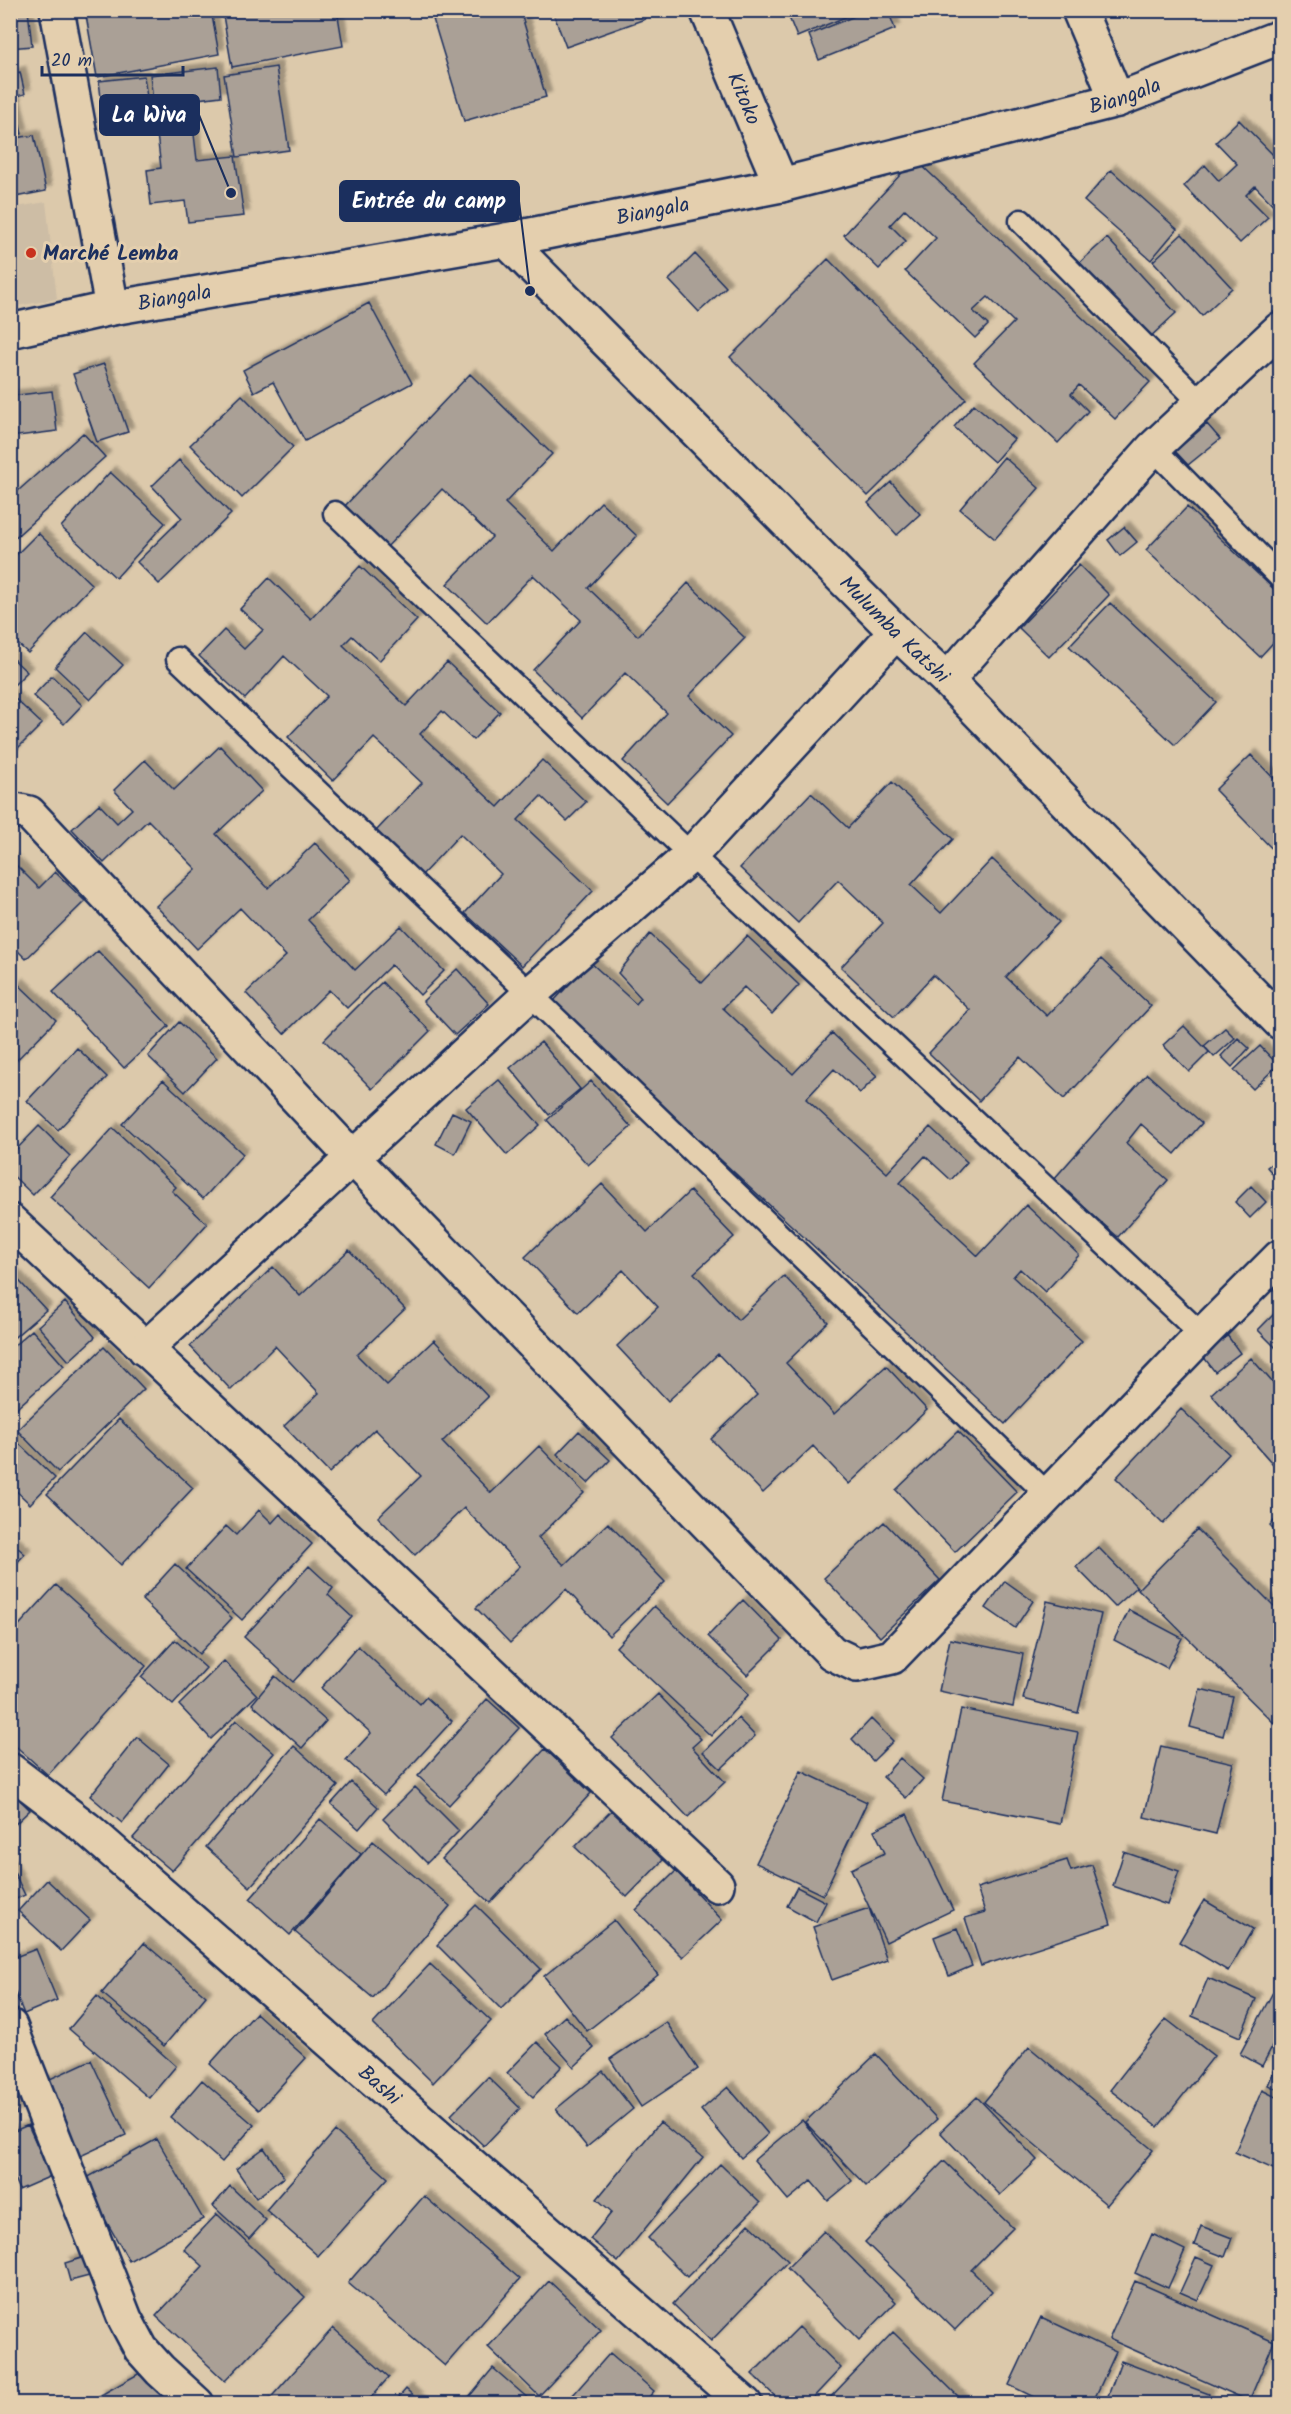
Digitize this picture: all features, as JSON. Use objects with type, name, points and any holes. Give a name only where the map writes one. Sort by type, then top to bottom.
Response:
[{"type":"street","points":[[57,10],[112,308]]},
{"type":"street","name":"Kitoko","points":[[707,10],[781,185]]},
{"type":"street","points":[[1079,10],[1117,100]]},
{"type":"street","name":"Biangala","points":[[10,331],[112,308],[506,240],[781,185],[1117,100],[1281,37]]},
{"type":"street","name":"Mulumba Katshi","points":[[506,240],[896,632],[947,680],[1281,1022]]},
{"type":"street","points":[[947,680],[1153,448],[1201,403],[1277,339]]},
{"type":"street","points":[[146,1349],[351,1157],[530,994],[691,855],[896,632]]},
{"type":"street","points":[[10,808],[29,813],[351,1157],[832,1653],[857,1665],[892,1657],[1202,1335],[1281,1257]]},
{"type":"street","points":[[10,1221],[717,1885]]},
{"type":"street","name":"Bashi","points":[[10,1770],[86,1828],[745,2403]]},
{"type":"street","points":[[10,2026],[125,2319],[141,2349],[160,2370],[197,2403]]},
{"type":"lane","points":[[1021,220],[1201,403]]},
{"type":"lane","points":[[1153,448],[1281,577]]},
{"type":"lane","points":[[335,513],[691,855],[1202,1335]]},
{"type":"lane","points":[[178,659],[530,994],[1048,1495]]},
{"type":"shaded area","name":"Marché Lemba","points":[[46,202],[57,299],[11,307],[11,208]]},
{"type":"building","points":[[10,10],[28,10],[32,46],[10,48]]},
{"type":"building","points":[[85,10],[211,10],[219,54],[97,77]]},
{"type":"building","points":[[222,10],[337,10],[343,46],[232,67]]},
{"type":"building","points":[[464,10],[520,10],[546,97],[464,121],[433,19]]},
{"type":"building","points":[[552,10],[642,10],[645,19],[566,47]]},
{"type":"building","points":[[786,10],[862,10],[797,37]]},
{"type":"building","points":[[869,10],[888,10],[895,29],[819,60],[809,35]]},
{"type":"building","points":[[218,67],[221,96],[190,100],[197,160],[235,156],[244,216],[188,222],[185,201],[151,205],[147,170],[161,168],[150,75]]},
{"type":"building","points":[[276,67],[289,150],[237,157],[224,75]]},
{"type":"building","points":[[20,72],[25,94],[13,97],[22,134],[10,136],[10,75]]},
{"type":"building","points":[[144,76],[150,118],[104,123],[99,81]]},
{"type":"building","points":[[1239,120],[1280,162],[1280,212],[1255,186],[1246,195],[1268,217],[1240,243],[1184,186],[1205,165],[1219,181],[1237,164],[1216,142]]},
{"type":"building","points":[[34,135],[46,191],[10,198],[10,139]]},
{"type":"building","points":[[915,159],[1150,382],[1115,419],[1079,385],[1071,394],[1088,411],[1058,443],[974,363],[1014,322],[988,297],[973,311],[988,325],[975,338],[905,271],[936,238],[905,209],[890,225],[906,241],[879,269],[844,235]]},
{"type":"building","points":[[1111,170],[1177,229],[1151,260],[1084,201]]},
{"type":"building","points":[[1182,234],[1232,288],[1202,316],[1153,261]]},
{"type":"building","points":[[1107,238],[1176,313],[1148,339],[1078,264]]},
{"type":"building","points":[[695,254],[726,287],[699,312],[669,280]]},
{"type":"building","points":[[828,259],[966,399],[868,496],[730,357]]},
{"type":"building","points":[[369,303],[412,383],[305,441],[273,382],[254,392],[243,370]]},
{"type":"building","points":[[104,364],[128,432],[97,442],[73,374]]},
{"type":"building","points":[[470,374],[552,454],[505,503],[554,551],[601,502],[637,536],[588,588],[638,636],[688,583],[745,638],[689,696],[731,736],[667,803],[623,761],[667,713],[625,673],[582,718],[533,670],[581,620],[533,575],[487,623],[447,584],[492,537],[442,489],[385,549],[342,509]]},
{"type":"building","points":[[52,391],[57,431],[10,437],[10,396]]},
{"type":"building","points":[[242,395],[293,447],[242,498],[190,445]]},
{"type":"building","points":[[974,404],[1014,439],[994,462],[954,427]]},
{"type":"building","points":[[1207,424],[1220,439],[1188,465],[1175,451]]},
{"type":"building","points":[[83,433],[105,457],[10,542],[10,498]]},
{"type":"building","points":[[1004,457],[1039,488],[995,539],[960,509]]},
{"type":"building","points":[[179,460],[231,514],[159,584],[137,562],[182,518],[152,486]]},
{"type":"building","points":[[110,472],[165,523],[116,578],[61,527]]},
{"type":"building","points":[[891,482],[920,514],[897,535],[868,503]]},
{"type":"building","points":[[1187,507],[1280,595],[1280,635],[1260,657],[1146,550]]},
{"type":"building","points":[[1124,527],[1137,542],[1120,556],[1108,540]]},
{"type":"building","points":[[38,533],[92,585],[28,653],[10,637],[10,561]]},
{"type":"building","points":[[1079,565],[1109,595],[1049,657],[1019,628]]},
{"type":"building","points":[[360,566],[417,620],[379,661],[352,636],[343,645],[406,706],[447,662],[500,712],[473,740],[442,711],[420,734],[498,807],[542,760],[586,802],[567,821],[541,796],[518,820],[593,891],[522,966],[465,913],[501,874],[460,834],[422,875],[376,831],[422,783],[374,738],[333,781],[288,737],[327,696],[284,656],[245,699],[199,656],[224,630],[244,649],[263,630],[240,609],[269,578],[311,619]]},
{"type":"building","points":[[1110,603],[1216,702],[1175,745],[1069,646]]},
{"type":"building","points":[[87,632],[123,665],[90,700],[55,667]]},
{"type":"building","points":[[10,656],[27,672],[10,689]]},
{"type":"building","points":[[52,676],[82,705],[64,724],[33,696]]},
{"type":"building","points":[[10,694],[42,724],[10,756]]},
{"type":"building","points":[[220,746],[262,791],[216,834],[268,888],[315,843],[350,880],[308,920],[355,970],[401,926],[444,971],[420,995],[391,965],[347,1008],[329,990],[284,1034],[246,993],[286,956],[240,908],[197,949],[156,906],[196,869],[148,820],[104,863],[72,829],[99,804],[117,823],[132,809],[114,790],[145,760],[174,790]]},
{"type":"building","points":[[1251,755],[1280,785],[1280,857],[1215,790]]},
{"type":"building","points":[[892,782],[953,839],[911,885],[941,913],[992,859],[1059,922],[1006,977],[1047,1016],[1101,959],[1151,1006],[1064,1099],[1020,1057],[979,1101],[929,1053],[970,1010],[933,975],[894,1017],[841,967],[883,923],[838,880],[798,923],[740,868],[811,793],[848,828]]},
{"type":"building","points":[[10,859],[39,888],[55,872],[85,901],[26,959],[10,943]]},
{"type":"building","points":[[650,934],[702,983],[747,936],[799,985],[772,1014],[744,987],[723,1008],[793,1074],[832,1033],[877,1076],[860,1093],[834,1069],[806,1099],[887,1173],[930,1127],[967,1162],[951,1180],[925,1156],[900,1183],[978,1256],[1026,1205],[1079,1255],[1045,1292],[1020,1269],[1013,1277],[1082,1341],[1005,1424],[552,1003],[590,962],[636,1004],[641,998],[618,973]]},
{"type":"building","points":[[98,951],[169,1026],[124,1068],[53,992]]},
{"type":"building","points":[[457,969],[489,1004],[455,1035],[423,1001]]},
{"type":"building","points":[[382,982],[430,1031],[372,1089],[324,1040]]},
{"type":"building","points":[[18,984],[56,1020],[10,1067],[10,992]]},
{"type":"building","points":[[179,1022],[217,1058],[185,1092],[148,1056]]},
{"type":"building","points":[[1184,1026],[1209,1052],[1189,1072],[1163,1045]]},
{"type":"building","points":[[1225,1028],[1235,1038],[1214,1057],[1204,1046]]},
{"type":"building","points":[[1238,1038],[1249,1048],[1232,1067],[1221,1056]]},
{"type":"building","points":[[541,1042],[580,1089],[549,1115],[510,1068]]},
{"type":"building","points":[[1260,1046],[1278,1065],[1253,1089],[1234,1070]]},
{"type":"building","points":[[77,1048],[107,1077],[58,1130],[27,1101]]},
{"type":"building","points":[[1147,1074],[1202,1123],[1175,1154],[1141,1124],[1126,1143],[1168,1180],[1118,1237],[1053,1180]]},
{"type":"building","points":[[163,1080],[243,1154],[203,1199],[122,1124]]},
{"type":"building","points":[[499,1080],[540,1125],[507,1155],[466,1108]]},
{"type":"building","points":[[591,1081],[631,1127],[588,1165],[547,1120]]},
{"type":"building","points":[[452,1112],[471,1121],[455,1154],[436,1144]]},
{"type":"building","points":[[39,1126],[70,1156],[33,1195],[10,1173],[10,1156]]},
{"type":"building","points":[[113,1128],[176,1187],[172,1191],[207,1224],[149,1288],[50,1197]]},
{"type":"building","points":[[1280,1157],[1280,1183],[1267,1167]]},
{"type":"building","points":[[602,1184],[647,1232],[690,1191],[734,1237],[694,1273],[738,1320],[784,1276],[828,1322],[786,1363],[834,1414],[886,1366],[927,1410],[849,1484],[813,1446],[763,1493],[711,1439],[757,1395],[718,1354],[668,1401],[617,1346],[658,1307],[623,1270],[578,1313],[525,1257]]},
{"type":"building","points":[[1251,1186],[1266,1202],[1250,1218],[1235,1202]]},
{"type":"building","points":[[349,1250],[405,1309],[357,1355],[387,1385],[434,1340],[488,1397],[442,1442],[491,1493],[539,1446],[584,1493],[538,1538],[564,1565],[608,1523],[665,1582],[609,1636],[566,1589],[510,1643],[476,1608],[520,1566],[464,1508],[415,1555],[378,1517],[421,1476],[375,1429],[329,1473],[284,1426],[319,1393],[275,1346],[231,1390],[190,1346],[273,1267],[300,1296]]},
{"type":"building","points":[[10,1271],[46,1310],[10,1341]]},
{"type":"building","points":[[65,1302],[95,1337],[69,1361],[38,1326]]},
{"type":"building","points":[[1280,1308],[1280,1352],[1258,1330]]},
{"type":"building","points":[[32,1330],[64,1366],[10,1414],[10,1349]]},
{"type":"building","points":[[1227,1335],[1240,1353],[1215,1372],[1202,1355]]},
{"type":"building","points":[[104,1347],[144,1389],[58,1472],[17,1430]]},
{"type":"building","points":[[1251,1358],[1280,1391],[1280,1472],[1211,1394]]},
{"type":"building","points":[[1181,1409],[1229,1454],[1163,1524],[1116,1478]]},
{"type":"building","points":[[119,1419],[193,1488],[121,1565],[47,1494]]},
{"type":"building","points":[[579,1431],[610,1460],[588,1483],[557,1454]]},
{"type":"building","points":[[958,1431],[1017,1492],[955,1552],[896,1490]]},
{"type":"building","points":[[10,1435],[55,1478],[30,1504],[10,1485]]},
{"type":"building","points":[[259,1510],[272,1523],[280,1514],[312,1544],[242,1620],[186,1569],[226,1526],[236,1535]]},
{"type":"building","points":[[1280,1515],[1280,1536],[1270,1525]]},
{"type":"building","points":[[884,1522],[940,1580],[880,1637],[824,1578]]},
{"type":"building","points":[[1197,1529],[1280,1612],[1280,1729],[1138,1589]]},
{"type":"building","points":[[10,1541],[25,1554],[10,1570]]},
{"type":"building","points":[[1098,1547],[1137,1587],[1115,1607],[1076,1567]]},
{"type":"building","points":[[175,1564],[232,1618],[199,1654],[142,1600]]},
{"type":"building","points":[[309,1566],[333,1588],[328,1595],[352,1617],[293,1682],[244,1637]]},
{"type":"building","points":[[1005,1581],[1033,1601],[1015,1628],[986,1608]]},
{"type":"building","points":[[56,1585],[146,1666],[48,1775],[10,1741],[10,1635]]},
{"type":"building","points":[[743,1600],[782,1640],[747,1675],[708,1636]]},
{"type":"building","points":[[1047,1601],[1101,1614],[1078,1713],[1023,1699]]},
{"type":"building","points":[[654,1606],[749,1694],[711,1736],[616,1647]]},
{"type":"building","points":[[1129,1610],[1182,1638],[1167,1668],[1114,1640]]},
{"type":"building","points":[[950,1639],[1023,1654],[1013,1707],[939,1691]]},
{"type":"building","points":[[175,1640],[206,1668],[173,1705],[141,1677]]},
{"type":"building","points":[[358,1646],[420,1704],[426,1697],[452,1721],[384,1795],[346,1760],[371,1733],[321,1688]]},
{"type":"building","points":[[224,1661],[257,1695],[211,1739],[179,1705]]},
{"type":"building","points":[[275,1676],[326,1721],[302,1748],[252,1704]]},
{"type":"building","points":[[1200,1689],[1233,1697],[1223,1736],[1190,1727]]},
{"type":"building","points":[[658,1694],[701,1739],[692,1747],[725,1782],[688,1817],[612,1738]]},
{"type":"building","points":[[487,1699],[519,1728],[449,1805],[418,1776]]},
{"type":"building","points":[[961,1709],[1078,1732],[1060,1824],[942,1801]]},
{"type":"building","points":[[738,1718],[755,1736],[721,1769],[703,1752]]},
{"type":"building","points":[[871,1719],[893,1741],[873,1761],[852,1739]]},
{"type":"building","points":[[236,1720],[274,1753],[172,1871],[133,1838]]},
{"type":"building","points":[[137,1737],[169,1764],[122,1823],[90,1796]]},
{"type":"building","points":[[294,1746],[338,1786],[250,1887],[206,1847]]},
{"type":"building","points":[[1161,1746],[1233,1763],[1216,1834],[1144,1817]]},
{"type":"building","points":[[545,1749],[591,1793],[490,1903],[442,1859]]},
{"type":"building","points":[[900,1758],[923,1779],[906,1798],[883,1777]]},
{"type":"building","points":[[801,1771],[867,1802],[823,1895],[756,1863]]},
{"type":"building","points":[[351,1782],[378,1807],[359,1829],[331,1804]]},
{"type":"building","points":[[415,1787],[459,1831],[427,1863],[383,1819]]},
{"type":"building","points":[[10,1790],[30,1810],[10,1829]]},
{"type":"building","points":[[612,1810],[663,1860],[627,1897],[575,1847]]},
{"type":"building","points":[[907,1814],[953,1910],[886,1942],[851,1869],[885,1853],[874,1830]]},
{"type":"building","points":[[320,1819],[361,1854],[290,1935],[250,1899]]},
{"type":"building","points":[[373,1841],[450,1906],[373,1998],[295,1932]]},
{"type":"building","points":[[1124,1852],[1179,1871],[1167,1905],[1113,1886]]},
{"type":"building","points":[[1067,1860],[1071,1871],[1092,1865],[1111,1924],[981,1966],[965,1918],[985,1912],[977,1888]]},
{"type":"building","points":[[10,1864],[25,1895],[10,1902]]},
{"type":"building","points":[[676,1871],[722,1920],[683,1957],[636,1910]]},
{"type":"building","points":[[47,1880],[90,1920],[61,1951],[18,1911]]},
{"type":"building","points":[[797,1887],[826,1902],[816,1922],[787,1906]]},
{"type":"building","points":[[1204,1900],[1253,1929],[1228,1971],[1179,1942]]},
{"type":"building","points":[[476,1905],[541,1969],[501,2009],[437,1945]]},
{"type":"building","points":[[869,1908],[887,1960],[832,1980],[813,1927]]},
{"type":"building","points":[[614,1920],[658,1975],[587,2031],[544,1976]]},
{"type":"building","points":[[957,1928],[972,1966],[949,1976],[934,1937]]},
{"type":"building","points":[[144,1943],[206,1996],[164,2046],[102,1993]]},
{"type":"building","points":[[36,1949],[57,2000],[24,2014],[10,1980],[10,1959]]},
{"type":"building","points":[[430,1964],[491,2021],[433,2083],[373,2024]]},
{"type":"building","points":[[1208,1978],[1256,1999],[1240,2037],[1192,2016]]},
{"type":"building","points":[[1273,1992],[1280,1997],[1280,2031],[1262,2066],[1240,2054]]},
{"type":"building","points":[[97,1996],[176,2066],[149,2098],[69,2029]]},
{"type":"building","points":[[256,2013],[306,2058],[259,2110],[210,2064]]},
{"type":"building","points":[[565,2016],[594,2048],[574,2067],[545,2034]]},
{"type":"building","points":[[1166,2019],[1214,2056],[1158,2127],[1110,2090]]},
{"type":"building","points":[[666,2022],[698,2069],[641,2107],[610,2059]]},
{"type":"building","points":[[537,2042],[562,2066],[533,2097],[507,2073]]},
{"type":"building","points":[[1029,2047],[1153,2150],[1107,2205],[984,2102]]},
{"type":"building","points":[[876,2054],[937,2119],[866,2186],[805,2122]]},
{"type":"building","points":[[1280,2057],[1280,2091],[1268,2085]]},
{"type":"building","points":[[91,2060],[126,2135],[74,2159],[39,2084]]},
{"type":"building","points":[[603,2071],[633,2109],[587,2147],[556,2109]]},
{"type":"building","points":[[488,2077],[520,2108],[484,2146],[451,2115]]},
{"type":"building","points":[[202,2080],[254,2125],[222,2162],[170,2117]]},
{"type":"building","points":[[728,2087],[768,2134],[741,2158],[701,2110]]},
{"type":"building","points":[[1262,2090],[1280,2099],[1280,2172],[1235,2152]]},
{"type":"building","points":[[10,2095],[17,2114],[10,2117]]},
{"type":"building","points":[[977,2097],[1037,2160],[1000,2195],[940,2132]]},
{"type":"building","points":[[802,2120],[852,2181],[828,2201],[811,2181],[788,2200],[754,2160]]},
{"type":"building","points":[[660,2122],[703,2157],[618,2262],[590,2239],[612,2212],[597,2199]]},
{"type":"building","points":[[28,2125],[51,2176],[19,2190],[10,2169],[10,2133]]},
{"type":"building","points":[[335,2131],[388,2178],[318,2256],[266,2210]]},
{"type":"building","points":[[157,2139],[203,2219],[129,2261],[83,2180]]},
{"type":"building","points":[[264,2148],[284,2177],[256,2198],[236,2169]]},
{"type":"building","points":[[944,2161],[1013,2228],[971,2270],[992,2291],[955,2330],[865,2242]]},
{"type":"building","points":[[720,2164],[760,2203],[687,2277],[648,2238]]},
{"type":"building","points":[[230,2186],[266,2220],[249,2239],[213,2206]]},
{"type":"building","points":[[424,2196],[520,2279],[445,2366],[348,2283]]},
{"type":"building","points":[[217,2214],[305,2297],[225,2381],[156,2316],[203,2266],[184,2249]]},
{"type":"building","points":[[749,2224],[788,2261],[711,2341],[673,2304]]},
{"type":"building","points":[[1201,2226],[1232,2238],[1225,2257],[1194,2245]]},
{"type":"building","points":[[824,2231],[896,2302],[859,2340],[787,2268]]},
{"type":"building","points":[[1152,2234],[1185,2250],[1168,2288],[1135,2273]]},
{"type":"building","points":[[88,2256],[93,2275],[70,2281],[65,2263]]},
{"type":"building","points":[[1196,2257],[1214,2265],[1198,2300],[1180,2292]]},
{"type":"building","points":[[549,2281],[601,2330],[539,2396],[488,2347]]},
{"type":"building","points":[[1135,2281],[1274,2342],[1249,2401],[1109,2339]]},
{"type":"building","points":[[1041,2317],[1116,2352],[1092,2404],[1048,2404],[1009,2385]]},
{"type":"building","points":[[799,2327],[841,2368],[807,2404],[783,2404],[752,2374]]},
{"type":"building","points":[[333,2328],[389,2377],[365,2404],[265,2404]]},
{"type":"building","points":[[893,2332],[966,2404],[824,2404]]},
{"type":"building","points":[[610,2353],[654,2391],[643,2404],[565,2404]]},
{"type":"building","points":[[1121,2361],[1209,2394],[1206,2404],[1105,2404]]},
{"type":"building","points":[[493,2368],[530,2400],[527,2404],[463,2404]]},
{"type":"building","points":[[147,2369],[167,2404],[103,2404],[99,2396]]},
{"type":"building","points":[[406,2389],[422,2404],[393,2404]]},
{"type":"place","name":"La Wiva","points":[[231,193]]},
{"type":"place","name":"Marché Lemba","points":[[31,253]]},
{"type":"place","name":"Entrée du camp","points":[[530,291]]}]
